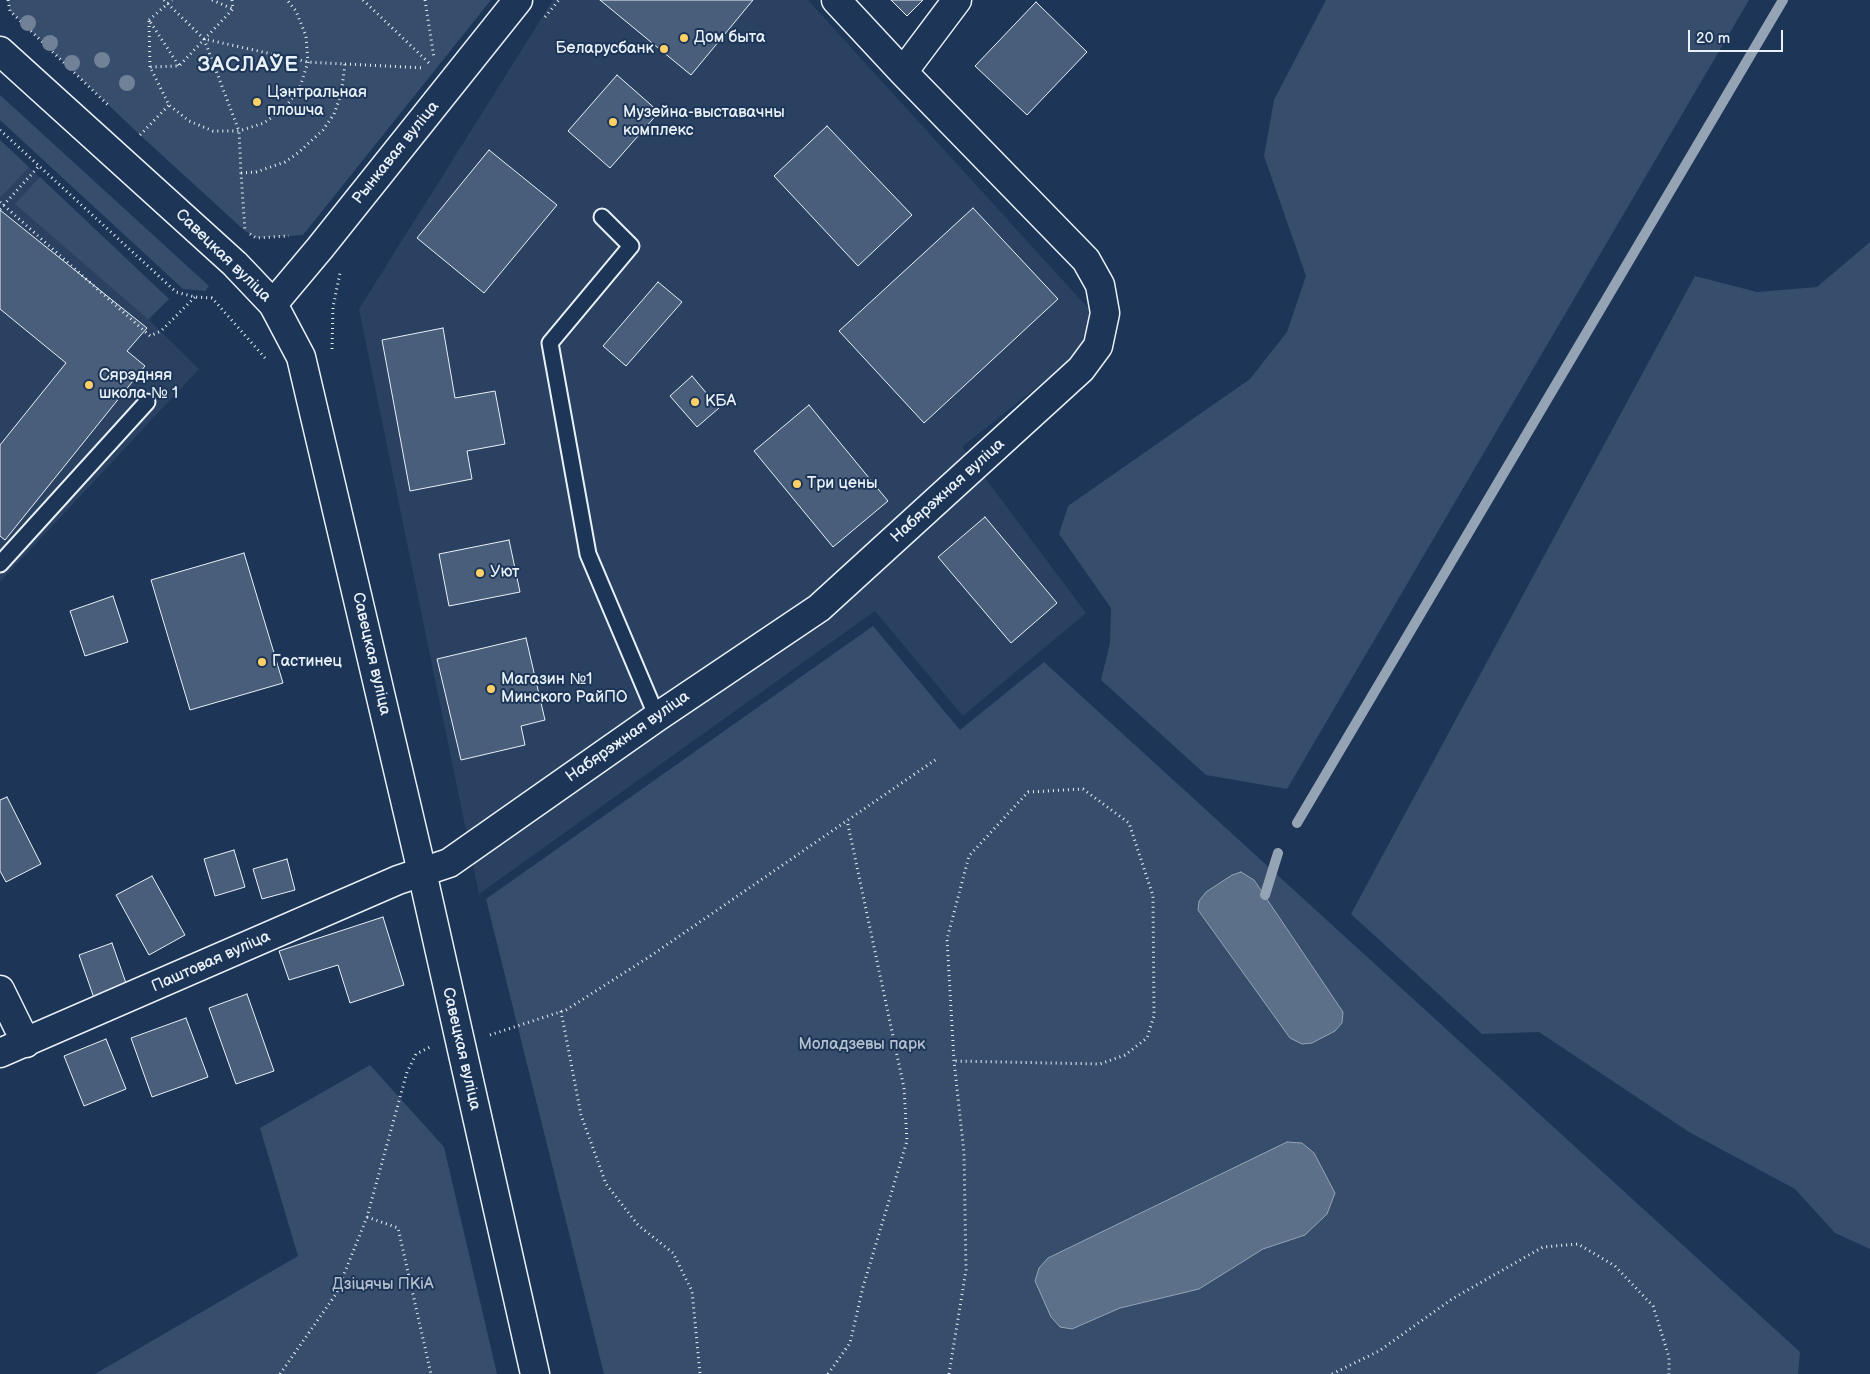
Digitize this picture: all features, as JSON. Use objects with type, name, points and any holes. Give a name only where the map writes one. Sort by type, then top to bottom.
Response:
[{"type":"street","name":"Рынкавая вуліца","points":[[273,304],[518,0]]},
{"type":"street","name":"Набярэжная вуліца","points":[[422,872],[449,863],[657,717],[819,608],[1081,369],[1098,346],[1105,313],[1100,285],[1086,260],[903,72],[836,0]]},
{"type":"street","points":[[903,72],[957,0]]},
{"type":"street","name":"Савецкая вуліца","points":[[0,51],[235,264],[273,304],[301,357],[422,872],[535,1374]]},
{"type":"street","name":"Паштовая вуліца","points":[[0,1053],[398,880],[422,872]]},
{"type":"street","points":[[0,990],[26,1043]]},
{"type":"lane","points":[[602,217],[631,246],[550,343],[588,554],[657,717]]},
{"type":"lane","points":[[0,564],[147,402]]},
{"type":"path","points":[[8,0],[10,11],[111,108]]},
{"type":"path","points":[[164,0],[204,40],[239,131],[245,231]]},
{"type":"path","points":[[149,20],[172,0]]},
{"type":"path","points":[[212,0],[233,9]]},
{"type":"path","points":[[150,66],[179,66],[233,9],[232,0]]},
{"type":"path","points":[[149,20],[150,66],[169,105],[189,121],[213,131],[239,131],[264,124],[285,108],[300,87],[308,62],[306,36],[296,11],[287,0]]},
{"type":"path","points":[[363,0],[435,69]]},
{"type":"path","points":[[425,0],[434,59]]},
{"type":"path","points":[[149,20],[179,66]]},
{"type":"path","points":[[204,40],[308,62],[426,68]]},
{"type":"path","points":[[241,173],[256,172],[285,162],[323,130],[334,114],[342,95],[344,64]]},
{"type":"path","points":[[140,135],[169,105]]},
{"type":"path","points":[[132,128],[147,142]]},
{"type":"path","points":[[0,130],[176,292],[195,297],[212,298],[269,362]]},
{"type":"path","points":[[0,209],[39,166]]},
{"type":"path","points":[[0,202],[150,336],[161,331],[195,297]]},
{"type":"path","points":[[238,224],[256,238]]},
{"type":"path","points":[[482,1038],[562,1011],[649,957],[938,758]]},
{"type":"path","points":[[949,1374],[966,1270],[964,1153],[954,1061],[947,939],[969,856],[1028,792],[1083,789],[1129,823],[1153,896],[1154,1016],[1147,1038],[1125,1055],[1100,1064],[954,1061]]},
{"type":"path","points":[[828,1374],[850,1343],[863,1287],[907,1142],[904,1088],[847,820]]},
{"type":"path","points":[[562,1011],[581,1115],[606,1184],[638,1225],[673,1253],[692,1291],[700,1374]]},
{"type":"path","points":[[280,1374],[336,1294],[367,1217],[407,1072],[416,1054],[429,1047],[432,1056]]},
{"type":"path","points":[[367,1217],[398,1228],[431,1374]]},
{"type":"path","points":[[1332,1374],[1380,1351],[1452,1299],[1543,1247],[1578,1244],[1615,1266],[1653,1306],[1669,1357],[1669,1374]]},
{"type":"shaded area","points":[[553,0],[808,0],[1108,330],[962,447],[1086,613],[963,716],[875,611],[479,894],[359,309]]},
{"type":"shaded area","points":[[0,140],[169,299],[149,320],[199,369],[0,582]]},
{"type":"shaded area","points":[[1241,872],[1254,880],[1343,1012],[1342,1023],[1335,1031],[1312,1043],[1302,1044],[1290,1038],[1198,910],[1199,901],[1206,892],[1232,875]]},
{"type":"shaded area","points":[[1287,1142],[1302,1143],[1314,1153],[1335,1193],[1327,1214],[1305,1235],[1263,1249],[1199,1289],[1120,1308],[1072,1329],[1060,1327],[1051,1317],[1035,1281],[1039,1268],[1048,1258]]},
{"type":"green space","name":"Цэнтральная плошча","points":[[8,0],[491,0],[303,235],[256,238],[245,231],[140,135],[10,11]]},
{"type":"green space","points":[[1326,0],[1749,0],[1287,789],[1206,775],[1101,680],[1110,643],[1111,608],[1059,534],[1068,506],[1250,379],[1287,332],[1306,276],[1264,156],[1274,100]]},
{"type":"green space","points":[[0,95],[209,286],[205,291],[183,289],[0,120]]},
{"type":"green space","points":[[0,140],[29,167],[1,197],[0,196]]},
{"type":"green space","points":[[40,177],[169,299],[148,319],[15,204]]},
{"type":"green space","points":[[1870,242],[1870,1249],[1835,1233],[1795,1189],[1689,1132],[1539,1032],[1482,1034],[1351,914],[1695,276],[1757,292],[1817,287]]},
{"type":"green space","name":"Моладзевы парк","points":[[873,626],[960,730],[1044,662],[1800,1352],[1798,1374],[604,1374],[486,899]]},
{"type":"green space","name":"Дзіцячы ПКіА","points":[[370,1065],[444,1147],[497,1374],[95,1374],[298,1256],[260,1128]]},
{"type":"building","name":"Дом быта","points":[[600,0],[753,0],[691,75]]},
{"type":"building","points":[[891,0],[923,0],[907,16]]},
{"type":"building","points":[[1036,2],[1087,52],[1027,115],[975,66]]},
{"type":"building","name":"Музейна-выставачны комплекс","points":[[617,75],[659,112],[610,168],[568,131]]},
{"type":"building","points":[[827,126],[912,215],[858,266],[774,176]]},
{"type":"building","points":[[489,150],[557,205],[484,293],[417,238]]},
{"type":"building","points":[[973,208],[1058,299],[924,423],[839,331]]},
{"type":"building","name":"Сярэдняя школа № 1","points":[[0,210],[147,328],[127,351],[145,366],[5,540],[0,536],[0,445],[66,363],[0,309]]},
{"type":"building","points":[[658,282],[682,302],[626,366],[603,346]]},
{"type":"building","points":[[443,328],[455,398],[495,391],[505,444],[467,451],[472,479],[410,491],[382,340]]},
{"type":"building","name":"КБА","points":[[692,376],[719,408],[697,427],[670,396]]},
{"type":"building","points":[[809,405],[888,501],[833,547],[754,451]]},
{"type":"building","points":[[985,517],[1057,603],[1011,643],[938,557]]},
{"type":"building","name":"Уют","points":[[509,540],[520,592],[449,606],[439,554]]},
{"type":"building","points":[[244,553],[283,683],[190,710],[151,580]]},
{"type":"building","points":[[113,596],[128,642],[85,656],[70,611]]},
{"type":"building","name":"Магазин №1 Минского РайПО","points":[[526,638],[545,720],[521,726],[525,745],[461,760],[437,659]]},
{"type":"building","points":[[7,797],[41,864],[6,882],[0,871],[0,800]]},
{"type":"building","points":[[234,850],[245,887],[215,896],[204,859]]},
{"type":"building","points":[[287,859],[295,890],[262,899],[253,869]]},
{"type":"building","points":[[152,876],[185,935],[149,955],[116,895]]},
{"type":"building","points":[[383,917],[404,985],[350,1003],[338,965],[289,980],[279,951]]},
{"type":"building","points":[[112,943],[127,986],[94,998],[79,955]]},
{"type":"building","points":[[247,994],[274,1071],[236,1084],[209,1008]]},
{"type":"building","points":[[186,1018],[208,1077],[152,1097],[131,1038]]},
{"type":"building","points":[[106,1039],[126,1089],[84,1106],[64,1056]]},
{"type":"waterway","points":[[1297,823],[1783,0]]},
{"type":"waterway","points":[[1265,895],[1278,853]]},
{"type":"place","name":"Дом быта","points":[[684,38]]},
{"type":"place","name":"Беларусбанк","points":[[664,49]]},
{"type":"place","name":"Цэнтральная плошча","points":[[257,102]]},
{"type":"place","name":"Музейна-выставачны комплекс","points":[[613,122]]},
{"type":"place","name":"Сярэдняя школа № 1","points":[[89,385]]},
{"type":"place","name":"КБА","points":[[695,402]]},
{"type":"place","name":"Три цены","points":[[797,484]]},
{"type":"place","name":"Уют","points":[[480,573]]},
{"type":"place","name":"Гастинец","points":[[262,662]]},
{"type":"place","name":"Магазин №1 Минского РайПО","points":[[491,689]]},
{"type":"district","name":"ЗАСЛАЎЕ","points":[[248,66]]}]
